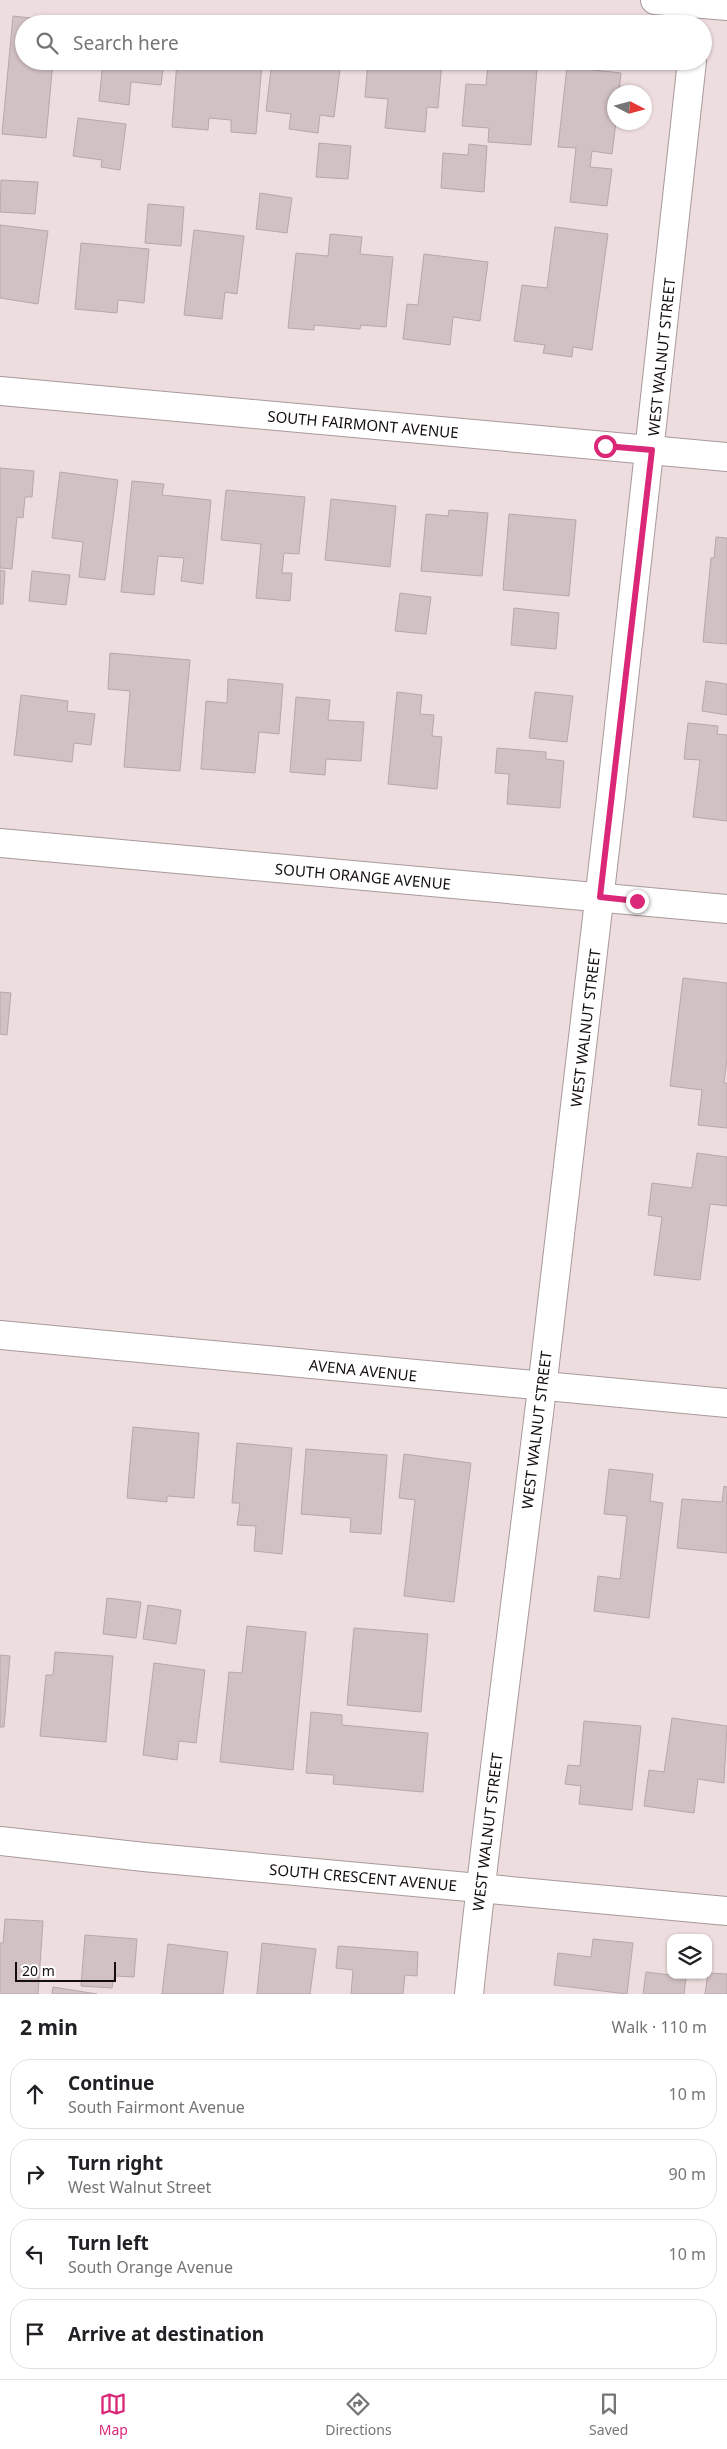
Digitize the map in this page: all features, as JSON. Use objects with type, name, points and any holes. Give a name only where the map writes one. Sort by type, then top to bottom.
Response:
[{"type":"street","points":[[655,0],[698,9],[727,6]]},
{"type":"street","name":"WEST WALNUT STREET","points":[[470,1994],[480,1887],[542,1387],[652,450],[691,70]]},
{"type":"street","name":"SOUTH FAIRMONT AVENUE","points":[[0,391],[727,457]]},
{"type":"street","name":"SOUTH ORANGE AVENUE","points":[[0,843],[727,909]]},
{"type":"street","name":"AVENA AVENUE","points":[[0,1335],[727,1403]]},
{"type":"street","name":"SOUTH CRESCENT AVENUE","points":[[0,1841],[144,1857],[480,1887],[727,1912]]},
{"type":"building","points":[[13,16],[15,16],[15,70],[52,70],[46,138],[2,134]]},
{"type":"building","points":[[102,70],[163,70],[161,85],[131,82],[129,105],[99,101]]},
{"type":"building","points":[[176,70],[261,70],[256,134],[231,132],[231,120],[209,118],[208,130],[172,127]]},
{"type":"building","points":[[271,70],[340,70],[334,117],[320,115],[318,133],[289,129],[291,114],[266,111]]},
{"type":"building","points":[[367,70],[441,70],[438,108],[427,107],[425,132],[385,128],[388,99],[365,97]]},
{"type":"building","points":[[488,70],[537,70],[531,145],[488,142],[489,128],[462,126],[466,84],[486,85]]},
{"type":"building","points":[[567,70],[594,70],[621,73],[620,85],[607,85],[607,130],[615,130],[612,154],[592,151],[590,167],[612,169],[607,206],[570,202],[576,148],[558,147]]},
{"type":"building","points":[[78,118],[126,124],[120,170],[101,167],[102,160],[73,156]]},
{"type":"building","points":[[319,143],[351,146],[348,179],[316,177]]},
{"type":"building","points":[[469,144],[487,146],[484,192],[441,188],[443,153],[468,155]]},
{"type":"building","points":[[1,180],[38,182],[35,214],[0,212]]},
{"type":"building","points":[[260,193],[292,198],[287,233],[256,229]]},
{"type":"building","points":[[148,204],[184,207],[181,246],[145,243]]},
{"type":"building","points":[[0,225],[48,231],[38,304],[0,298]]},
{"type":"building","points":[[555,227],[608,234],[592,350],[573,347],[572,357],[543,353],[545,345],[514,341],[522,285],[547,288]]},
{"type":"building","points":[[194,230],[244,236],[237,294],[225,292],[222,319],[184,315]]},
{"type":"building","points":[[330,234],[362,237],[360,254],[393,257],[386,327],[361,325],[360,329],[314,325],[314,330],[288,328],[296,253],[328,256]]},
{"type":"building","points":[[81,243],[149,249],[144,303],[118,300],[117,313],[75,309]]},
{"type":"building","points":[[424,254],[488,262],[480,321],[453,317],[450,345],[403,339],[407,304],[418,305]]},
{"type":"building","points":[[0,468],[34,471],[32,497],[25,497],[23,518],[17,517],[12,569],[0,568]]},
{"type":"building","points":[[60,472],[118,480],[105,580],[79,577],[83,542],[52,538]]},
{"type":"building","points":[[132,481],[164,484],[162,495],[211,500],[203,584],[181,581],[184,558],[158,556],[154,595],[121,592]]},
{"type":"building","points":[[226,490],[305,497],[299,554],[284,553],[282,573],[292,573],[290,601],[256,598],[261,544],[221,540]]},
{"type":"building","points":[[331,499],[396,506],[390,567],[325,560]]},
{"type":"building","points":[[449,510],[488,513],[482,576],[421,571],[426,514],[448,516]]},
{"type":"building","points":[[509,514],[576,520],[569,596],[503,590]]},
{"type":"building","points":[[716,537],[727,538],[727,644],[703,642],[711,558],[714,558]]},
{"type":"building","points":[[0,570],[5,571],[3,604],[0,604]]},
{"type":"building","points":[[32,571],[70,575],[66,605],[29,601]]},
{"type":"building","points":[[400,593],[431,597],[426,634],[395,631]]},
{"type":"building","points":[[514,608],[559,613],[556,649],[511,645]]},
{"type":"building","points":[[110,653],[190,660],[180,771],[124,767],[130,691],[108,689]]},
{"type":"building","points":[[228,679],[283,684],[279,734],[259,732],[255,773],[201,769],[206,701],[227,703]]},
{"type":"building","points":[[706,681],[727,684],[727,715],[702,711]]},
{"type":"building","points":[[397,692],[422,695],[420,714],[434,715],[432,736],[442,737],[437,789],[388,784]]},
{"type":"building","points":[[535,692],[573,696],[567,742],[529,738]]},
{"type":"building","points":[[21,695],[68,701],[67,711],[95,714],[91,745],[74,743],[72,762],[14,755]]},
{"type":"building","points":[[296,697],[330,700],[328,720],[364,722],[361,761],[326,759],[325,775],[290,772]]},
{"type":"building","points":[[688,723],[718,726],[717,734],[727,735],[727,821],[693,817],[700,760],[684,759]]},
{"type":"building","points":[[497,748],[546,752],[546,759],[564,761],[560,808],[507,804],[509,774],[495,773]]},
{"type":"building","points":[[683,978],[727,983],[727,1059],[724,1083],[727,1083],[727,1128],[698,1125],[702,1090],[670,1086]]},
{"type":"building","points":[[0,992],[11,993],[7,1035],[0,1034]]},
{"type":"building","points":[[697,1153],[727,1157],[727,1206],[710,1204],[700,1280],[654,1275],[662,1217],[648,1215],[652,1183],[692,1188]]},
{"type":"building","points":[[133,1427],[199,1433],[194,1498],[167,1496],[167,1502],[127,1498]]},
{"type":"building","points":[[237,1443],[292,1448],[282,1554],[254,1551],[256,1526],[237,1525],[240,1503],[232,1503]]},
{"type":"building","points":[[306,1449],[387,1455],[381,1534],[350,1532],[351,1518],[301,1514]]},
{"type":"building","points":[[404,1454],[471,1463],[454,1602],[404,1596],[415,1500],[399,1498]]},
{"type":"building","points":[[609,1469],[653,1474],[650,1501],[663,1503],[649,1618],[594,1611],[598,1576],[620,1579],[627,1516],[604,1514]]},
{"type":"building","points":[[724,1486],[727,1487],[727,1553],[677,1548],[682,1499],[722,1502]]},
{"type":"building","points":[[107,1598],[141,1602],[136,1638],[103,1634]]},
{"type":"building","points":[[148,1605],[181,1610],[176,1644],[143,1639]]},
{"type":"building","points":[[247,1626],[306,1632],[293,1770],[220,1762],[229,1672],[242,1673]]},
{"type":"building","points":[[354,1628],[428,1634],[421,1712],[347,1705]]},
{"type":"building","points":[[55,1652],[113,1656],[106,1742],[40,1736],[46,1675],[53,1675]]},
{"type":"building","points":[[0,1655],[10,1656],[4,1727],[0,1727]]},
{"type":"building","points":[[154,1663],[205,1670],[196,1743],[179,1741],[177,1760],[143,1755]]},
{"type":"building","points":[[311,1712],[342,1715],[342,1725],[428,1733],[423,1792],[333,1784],[334,1775],[306,1773]]},
{"type":"building","points":[[672,1718],[727,1726],[724,1783],[698,1779],[694,1813],[644,1806],[649,1770],[664,1772]]},
{"type":"building","points":[[584,1721],[641,1726],[632,1810],[579,1804],[581,1786],[565,1784],[568,1765],[580,1766]]},
{"type":"building","points":[[5,1919],[43,1921],[38,1994],[0,1994],[0,1943],[3,1943]]},
{"type":"building","points":[[85,1935],[137,1939],[134,1977],[114,1976],[112,1988],[81,1986]]},
{"type":"building","points":[[593,1939],[633,1943],[627,1994],[554,1985],[558,1953],[591,1957]]},
{"type":"building","points":[[262,1943],[316,1949],[310,1994],[257,1994]]},
{"type":"building","points":[[168,1944],[228,1952],[223,1994],[162,1994]]},
{"type":"building","points":[[338,1946],[418,1952],[417,1976],[405,1975],[403,1994],[351,1994],[353,1970],[336,1968]]},
{"type":"building","points":[[646,1972],[667,1975],[667,1979],[686,1979],[684,1994],[643,1994]]},
{"type":"building","points":[[712,1973],[727,1974],[727,1994],[705,1994],[707,1979],[712,1979]]},
{"type":"building","points":[[53,1987],[97,1994],[52,1994]]},
{"type":"route","points":[[605,446],[652,450],[600,897],[637,901]]}]
